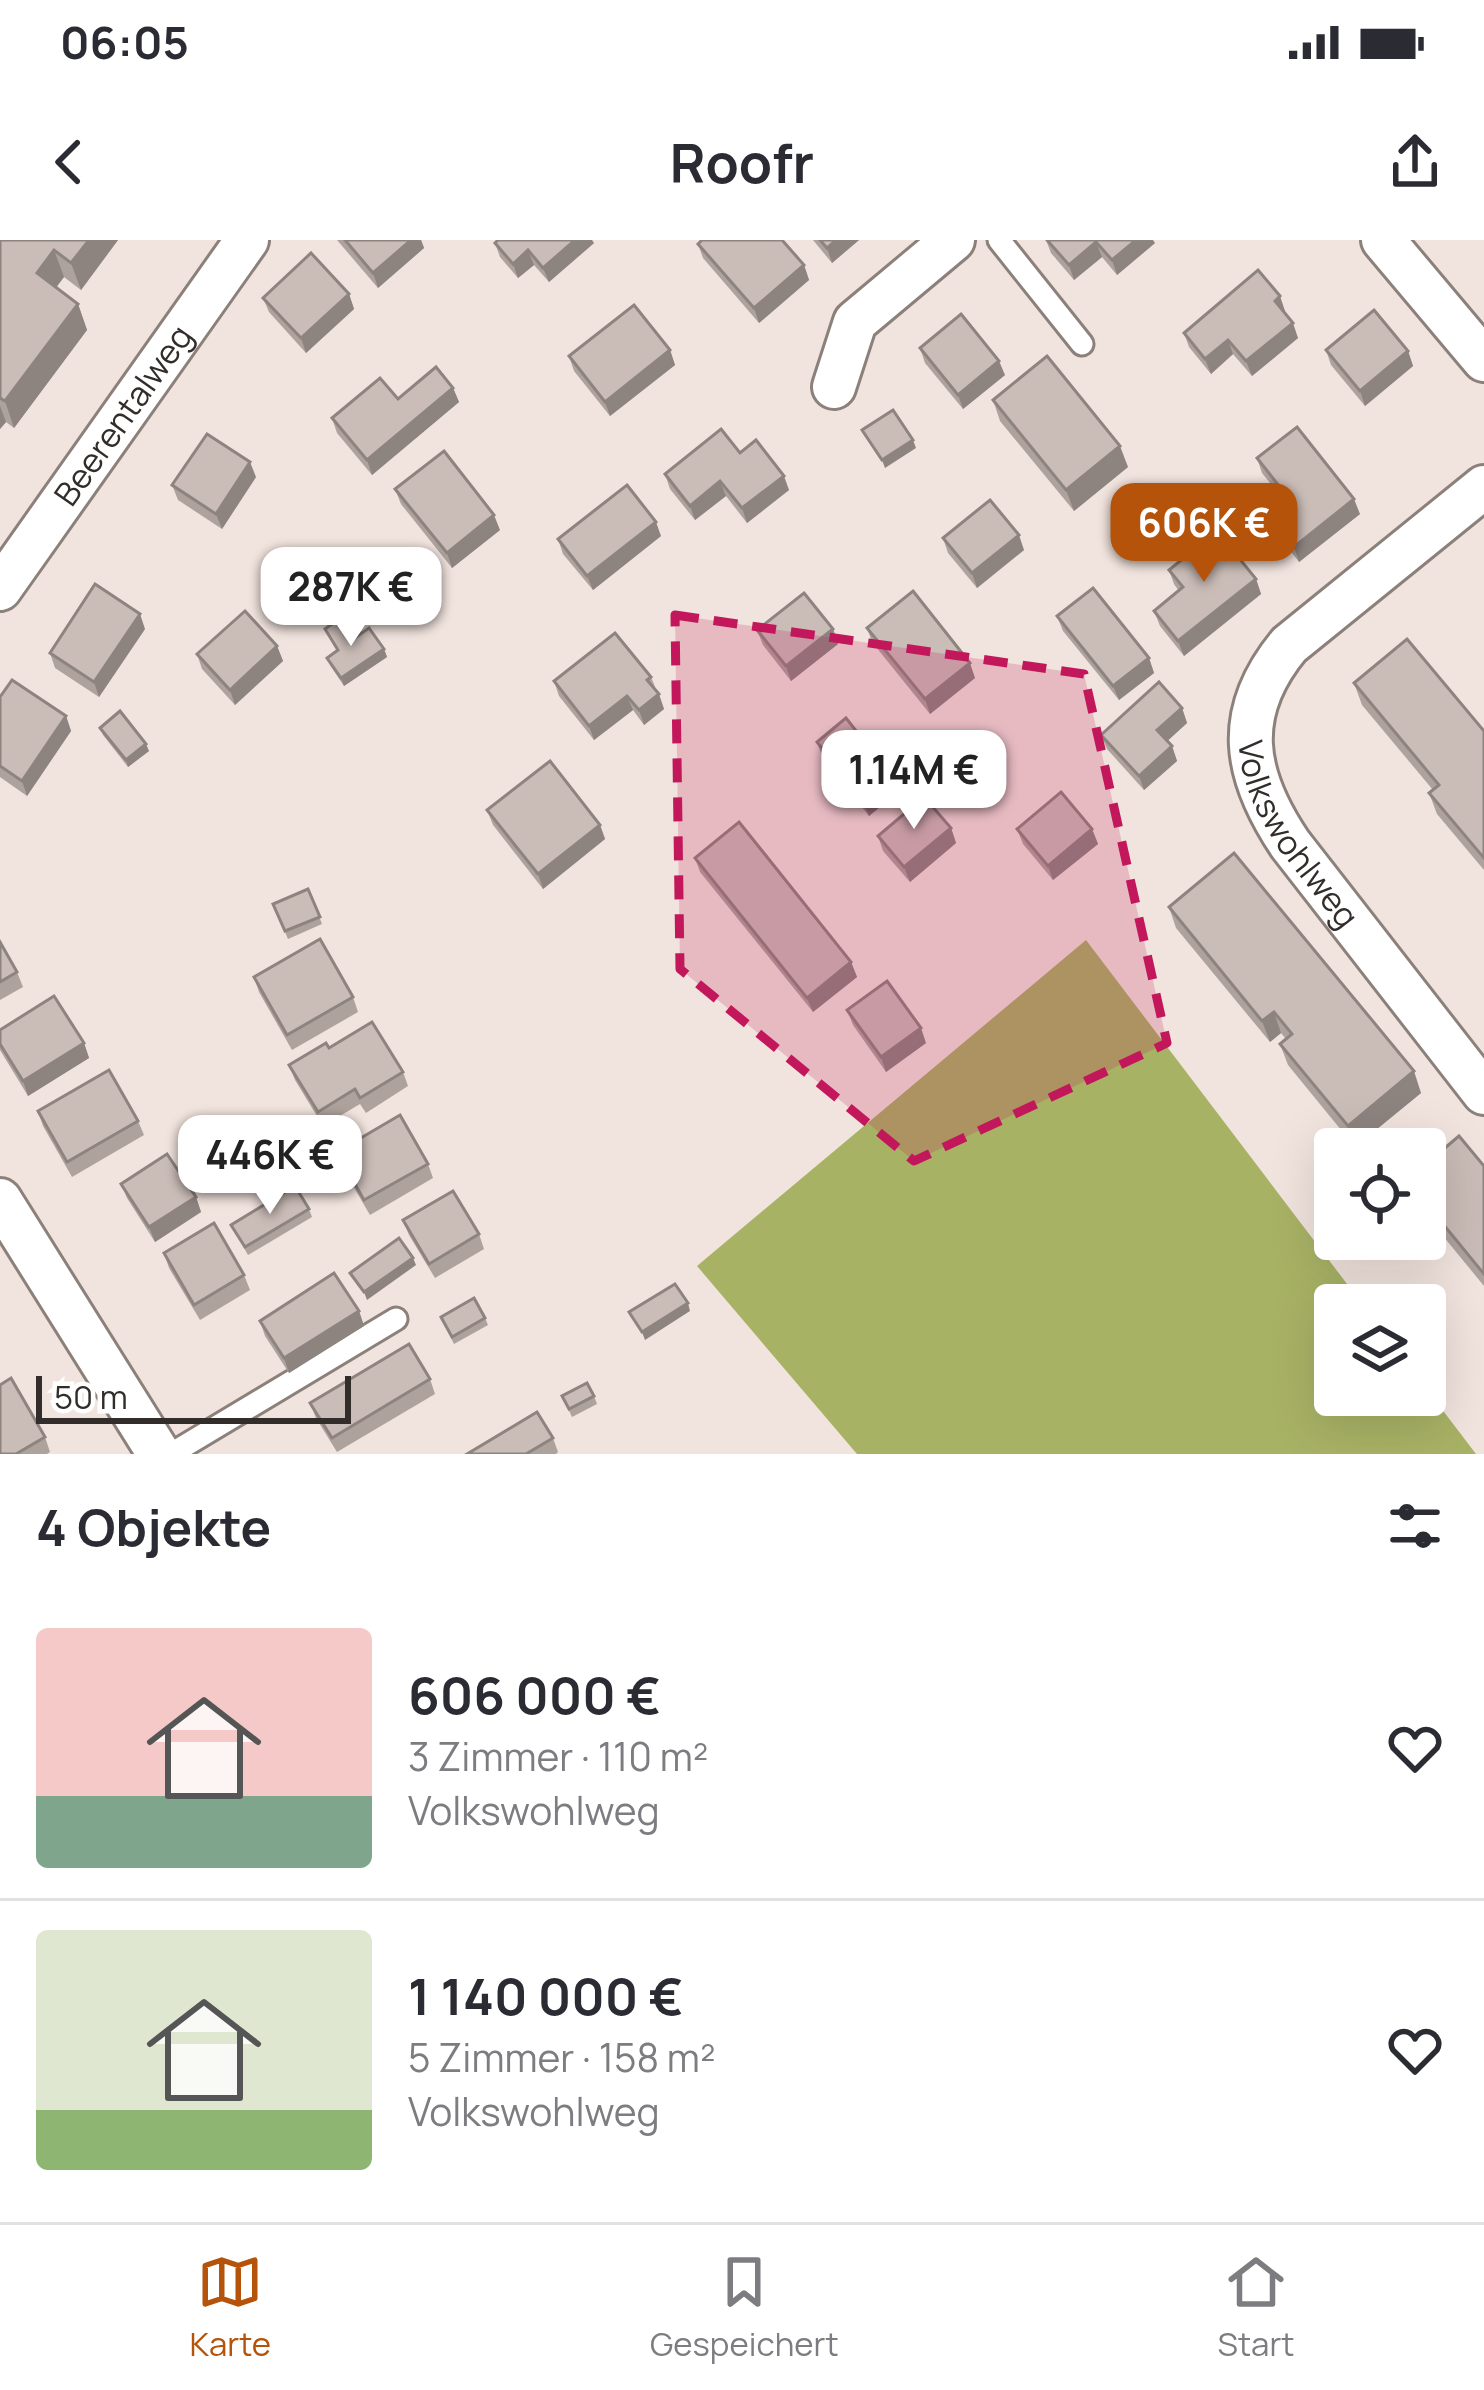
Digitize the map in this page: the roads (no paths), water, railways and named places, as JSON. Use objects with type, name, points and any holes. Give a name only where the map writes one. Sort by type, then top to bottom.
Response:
[{"type":"street","name":"Beerentalweg","points":[[0,590],[247,240]]},
{"type":"street","points":[[833,387],[855,322],[953,240]]},
{"type":"street","points":[[1383,240],[1484,359]]},
{"type":"street","name":"Volkswohlweg","points":[[1484,488],[1289,645],[1258,691],[1251,751],[1264,802],[1290,844],[1484,1093]]},
{"type":"street","points":[[0,1200],[158,1454]]},
{"type":"lane","points":[[999,240],[1082,344]]},
{"type":"lane","points":[[171,1454],[396,1319]]}]
